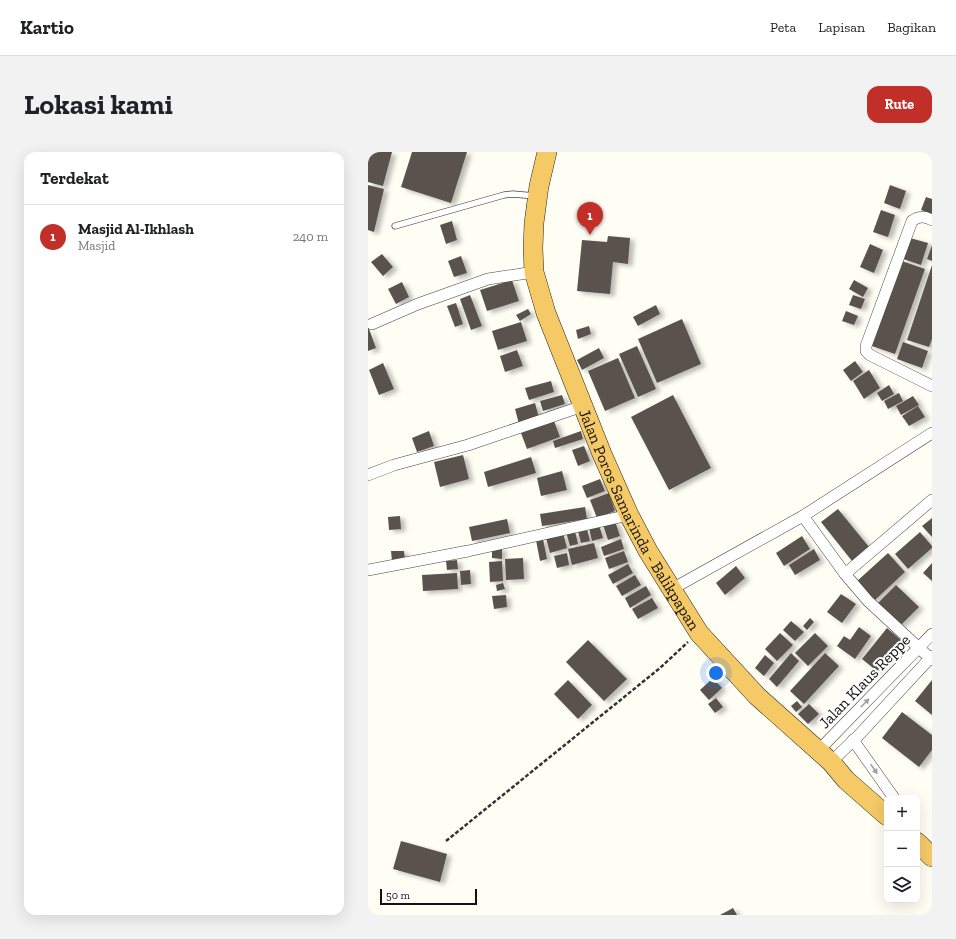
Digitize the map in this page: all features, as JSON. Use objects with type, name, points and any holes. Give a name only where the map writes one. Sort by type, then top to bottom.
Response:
[{"type":"highway","name":"Jalan Poros Samarinda - Balikpapan","points":[[547,152],[534,223],[534,272],[546,313],[602,454],[648,551],[699,633],[757,696],[825,757],[846,780],[884,813]]},
{"type":"highway","points":[[920,840],[932,843]]},
{"type":"highway","points":[[920,845],[932,857]]},
{"type":"street","points":[[932,220],[925,217],[918,217],[912,221],[866,346],[866,351],[870,355],[932,386]]},
{"type":"street","points":[[372,324],[418,304],[488,279],[534,272]]},
{"type":"street","points":[[368,475],[394,465],[468,445],[583,406]]},
{"type":"street","points":[[672,589],[803,516],[932,433]]},
{"type":"street","points":[[845,574],[932,500]]},
{"type":"street","points":[[368,570],[468,551],[630,515]]},
{"type":"street","points":[[803,516],[845,574],[868,601],[918,648],[931,658]]},
{"type":"street","name":"Jalan Klaus Reppe","points":[[825,757],[845,724],[932,634]]},
{"type":"street","name":"Jalan Klaus Reppe","points":[[825,757],[856,738],[931,658]]},
{"type":"street","points":[[845,724],[856,738],[892,795]]},
{"type":"lane","points":[[395,226],[504,195],[517,194],[538,197]]},
{"type":"path","points":[[446,841],[660,668],[699,633]]},
{"type":"building","points":[[368,152],[392,152],[383,186],[368,182]]},
{"type":"building","points":[[412,152],[467,152],[451,203],[401,187]]},
{"type":"building","points":[[368,185],[384,189],[374,232],[368,230]]},
{"type":"building","points":[[890,185],[906,191],[900,209],[884,203]]},
{"type":"building","points":[[926,197],[932,199],[932,214],[921,210]]},
{"type":"building","points":[[881,210],[895,215],[888,237],[873,232]]},
{"type":"building","points":[[452,221],[457,240],[446,244],[440,225]]},
{"type":"building","points":[[608,236],[630,238],[628,264],[613,262],[610,294],[577,291],[582,240],[607,242]]},
{"type":"building","points":[[910,238],[928,243],[921,265],[903,259]]},
{"type":"building","points":[[870,244],[883,250],[874,273],[860,267]]},
{"type":"building","points":[[932,245],[932,261],[927,259]]},
{"type":"building","points":[[382,254],[393,267],[383,276],[371,262]]},
{"type":"building","points":[[461,256],[467,273],[454,277],[448,261]]},
{"type":"building","points":[[899,260],[925,269],[895,354],[869,345]]},
{"type":"building","points":[[932,265],[932,339],[929,347],[907,340]]},
{"type":"building","points":[[512,280],[519,301],[487,311],[480,290]]},
{"type":"building","points":[[854,280],[868,288],[863,297],[849,289]]},
{"type":"building","points":[[402,282],[409,297],[396,304],[388,289]]},
{"type":"building","points":[[470,295],[482,326],[471,330],[460,299]]},
{"type":"building","points":[[853,295],[865,299],[861,309],[849,305]]},
{"type":"building","points":[[456,303],[463,324],[455,327],[447,306]]},
{"type":"building","points":[[656,305],[660,314],[638,326],[633,317]]},
{"type":"building","points":[[528,309],[531,314],[520,321],[516,315]]},
{"type":"building","points":[[846,311],[858,316],[854,325],[842,321]]},
{"type":"building","points":[[682,319],[701,364],[657,383],[638,339]]},
{"type":"building","points":[[521,322],[527,341],[498,350],[492,331]]},
{"type":"building","points":[[368,326],[376,348],[368,351]]},
{"type":"building","points":[[589,326],[591,334],[578,339],[576,330]]},
{"type":"building","points":[[903,342],[928,351],[922,368],[897,359]]},
{"type":"building","points":[[637,346],[656,389],[638,397],[619,354]]},
{"type":"building","points":[[599,348],[604,358],[582,370],[577,360]]},
{"type":"building","points":[[517,350],[523,366],[505,372],[500,356]]},
{"type":"building","points":[[618,358],[635,398],[605,411],[588,371]]},
{"type":"building","points":[[855,361],[863,372],[851,381],[843,370]]},
{"type":"building","points":[[383,363],[394,389],[379,395],[369,370]]},
{"type":"building","points":[[869,370],[880,388],[864,399],[853,381]]},
{"type":"building","points":[[551,381],[554,392],[529,400],[525,388]]},
{"type":"building","points":[[889,385],[894,394],[882,401],[877,393]]},
{"type":"building","points":[[899,393],[903,401],[888,409],[884,401]]},
{"type":"building","points":[[562,395],[565,404],[543,411],[540,401]]},
{"type":"building","points":[[673,395],[711,468],[669,490],[631,417]]},
{"type":"building","points":[[913,396],[919,405],[901,415],[896,406]]},
{"type":"building","points":[[535,403],[539,418],[519,424],[515,409]]},
{"type":"building","points":[[918,406],[925,417],[909,426],[902,416]]},
{"type":"building","points":[[554,421],[560,437],[527,449],[521,433]]},
{"type":"building","points":[[429,431],[434,446],[417,452],[412,438]]},
{"type":"building","points":[[581,431],[583,439],[555,448],[553,441]]},
{"type":"building","points":[[584,446],[590,461],[578,466],[572,450]]},
{"type":"building","points":[[463,455],[469,479],[440,487],[434,462]]},
{"type":"building","points":[[531,457],[536,473],[488,487],[484,472]]},
{"type":"building","points":[[562,471],[567,490],[541,496],[537,478]]},
{"type":"building","points":[[600,479],[605,491],[587,498],[582,486]]},
{"type":"building","points":[[609,493],[615,511],[597,518],[590,500]]},
{"type":"building","points":[[585,507],[587,519],[542,526],[540,514]]},
{"type":"building","points":[[838,509],[869,547],[852,561],[821,522]]},
{"type":"building","points":[[400,516],[401,529],[389,530],[388,517]]},
{"type":"building","points":[[932,518],[932,537],[922,526]]},
{"type":"building","points":[[507,519],[510,533],[472,541],[469,527]]},
{"type":"building","points":[[615,521],[620,536],[608,540],[603,525]]},
{"type":"building","points":[[599,525],[603,538],[592,541],[589,528]]},
{"type":"building","points":[[587,529],[590,541],[581,543],[578,531]]},
{"type":"building","points":[[575,531],[578,544],[570,546],[566,532]]},
{"type":"building","points":[[920,532],[932,548],[908,569],[895,554]]},
{"type":"building","points":[[563,533],[567,548],[550,553],[546,538]]},
{"type":"building","points":[[802,536],[810,549],[784,566],[776,553]]},
{"type":"building","points":[[543,539],[547,559],[540,561],[536,540]]},
{"type":"building","points":[[621,539],[624,549],[604,556],[601,547]]},
{"type":"building","points":[[594,543],[598,558],[572,565],[568,549]]},
{"type":"building","points":[[492,548],[502,548],[502,559],[492,558]]},
{"type":"building","points":[[814,549],[820,560],[795,575],[789,565]]},
{"type":"building","points":[[391,551],[404,551],[405,560],[392,561]]},
{"type":"building","points":[[624,551],[628,562],[609,569],[605,558]]},
{"type":"building","points":[[567,553],[569,565],[557,568],[554,556]]},
{"type":"building","points":[[888,553],[905,572],[874,601],[856,582]]},
{"type":"building","points":[[523,558],[524,579],[506,580],[505,559]]},
{"type":"building","points":[[457,560],[458,569],[447,570],[446,561]]},
{"type":"building","points":[[502,561],[503,581],[490,582],[489,562]]},
{"type":"building","points":[[932,563],[932,581],[923,573]]},
{"type":"building","points":[[628,564],[633,573],[613,584],[608,575]]},
{"type":"building","points":[[736,566],[745,578],[725,595],[716,583]]},
{"type":"building","points":[[470,570],[471,584],[461,585],[460,571]]},
{"type":"building","points":[[457,573],[458,589],[423,591],[422,575]]},
{"type":"building","points":[[635,575],[641,585],[622,596],[616,586]]},
{"type":"building","points":[[503,583],[505,589],[497,591],[496,585]]},
{"type":"building","points":[[896,585],[919,607],[900,626],[877,604]]},
{"type":"building","points":[[646,586],[651,595],[630,608],[625,598]]},
{"type":"building","points":[[841,594],[856,604],[842,623],[827,612]]},
{"type":"building","points":[[506,595],[507,607],[494,609],[492,596]]},
{"type":"building","points":[[652,598],[658,608],[638,619],[632,609]]},
{"type":"building","points":[[810,618],[814,622],[807,630],[803,626]]},
{"type":"building","points":[[791,621],[804,632],[795,641],[783,630]]},
{"type":"building","points":[[859,627],[871,636],[855,659],[837,646],[844,636],[850,640]]},
{"type":"building","points":[[887,628],[902,641],[877,671],[862,659]]},
{"type":"building","points":[[780,633],[793,645],[777,661],[765,649]]},
{"type":"building","points":[[815,633],[828,646],[808,666],[795,653]]},
{"type":"building","points":[[588,640],[627,679],[604,701],[566,662]]},
{"type":"building","points":[[791,653],[799,661],[777,687],[769,679]]},
{"type":"building","points":[[825,653],[839,666],[804,704],[790,691]]},
{"type":"building","points":[[765,655],[774,663],[764,676],[755,668]]},
{"type":"building","points":[[713,678],[722,688],[709,700],[700,690]]},
{"type":"building","points":[[568,680],[592,705],[578,719],[554,694]]},
{"type":"building","points":[[932,680],[932,715],[915,701]]},
{"type":"building","points":[[716,698],[723,707],[715,713],[708,704]]},
{"type":"building","points":[[797,701],[802,707],[796,712],[791,706]]},
{"type":"building","points":[[809,704],[819,714],[808,724],[798,714]]},
{"type":"building","points":[[902,712],[932,735],[932,750],[919,767],[882,738]]},
{"type":"building","points":[[401,841],[447,854],[440,882],[393,869]]},
{"type":"building","points":[[733,908],[737,915],[720,915]]},
{"type":"place","name":"Masjid Al-Ikhlash","points":[[590,235]]}]
